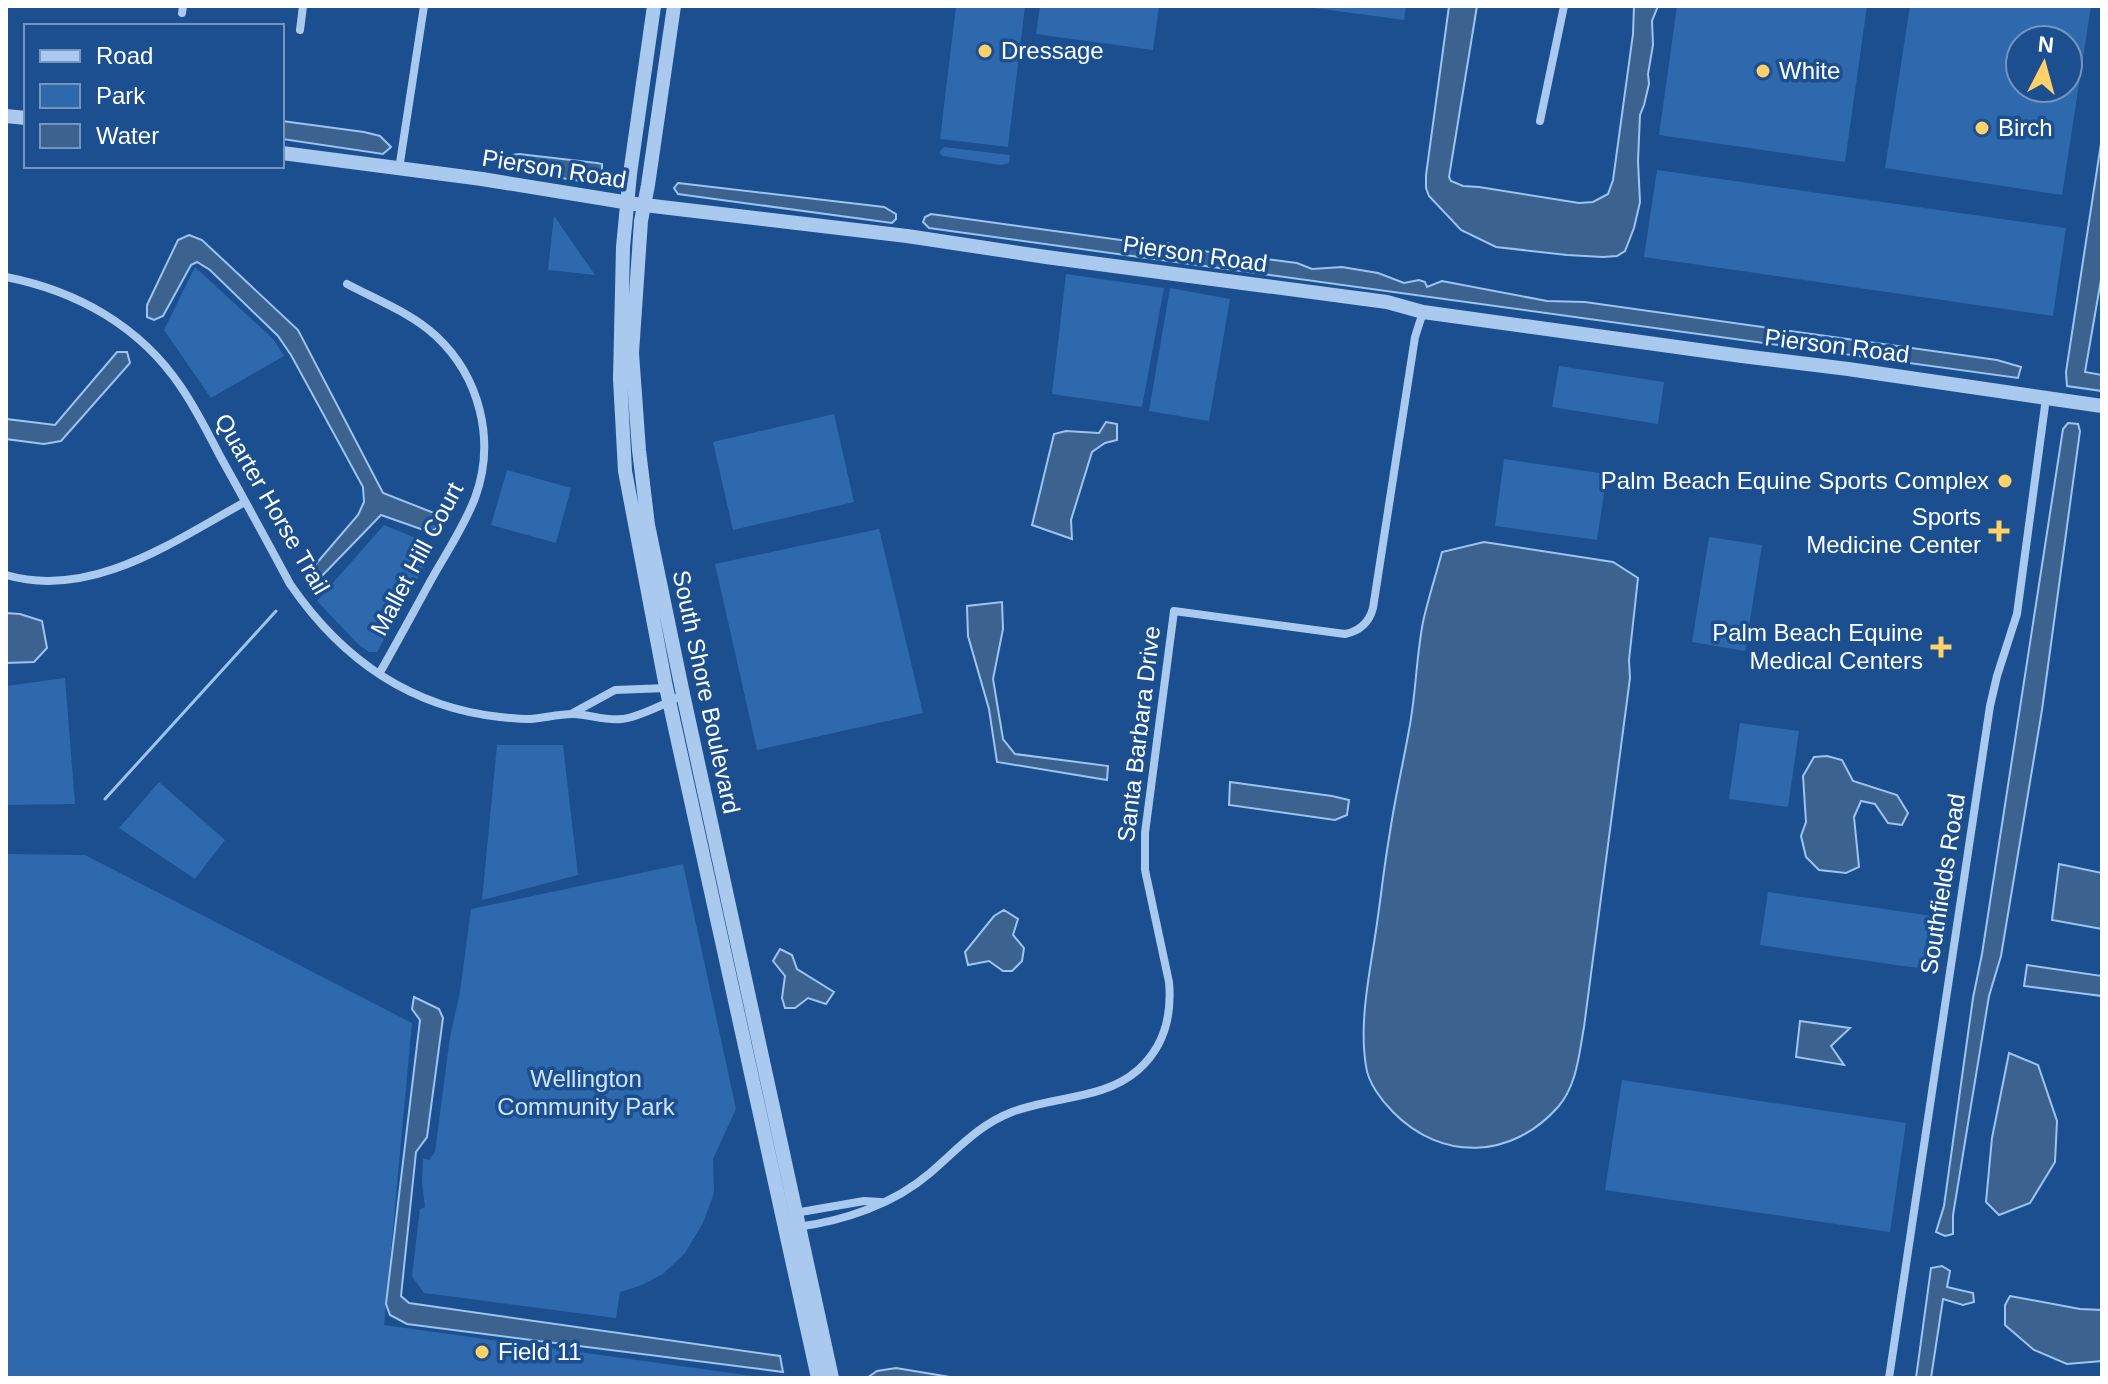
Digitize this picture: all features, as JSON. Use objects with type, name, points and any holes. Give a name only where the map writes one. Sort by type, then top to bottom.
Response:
[{"type":"street","points":[[300,30],[303,6]]},
{"type":"street","points":[[399,169],[424,6]]},
{"type":"street","name":"South Shore Boulevard","points":[[654,6],[623,247],[620,379],[625,471],[666,687],[832,1378]]},
{"type":"street","name":"South Shore Boulevard","points":[[674,6],[641,221],[632,353],[639,450],[648,525],[793,1222],[818,1378]]},
{"type":"street","points":[[1540,121],[1564,6]]},
{"type":"street","name":"Pierson Road","points":[[284,153],[482,179],[627,203],[907,236],[1387,302],[1423,312],[2102,406]]},
{"type":"street","name":"Quarter Horse Trail","points":[[6,277],[73,296],[118,322],[146,345],[180,385],[290,584],[306,607],[337,642],[379,674],[428,699],[482,715],[528,719],[571,714],[622,720],[670,703],[683,694]]},
{"type":"street","name":"Mallet Hill Court","points":[[347,284],[418,322],[448,348],[471,385],[483,427],[483,468],[474,500],[379,674]]},
{"type":"street","name":"Santa Barbara Drive","points":[[793,1222],[867,1211],[917,1183],[986,1125],[1011,1112],[1109,1087],[1135,1072],[1150,1057],[1168,1018],[1170,996],[1145,870],[1145,833],[1174,611],[1345,634],[1358,630],[1368,620],[1373,608],[1415,337],[1423,312]]},
{"type":"street","name":"Southfields Road","points":[[1889,1378],[1989,714],[1997,676],[2017,614],[2046,398]]},
{"type":"street","points":[[6,575],[18,579],[59,580],[124,566],[245,502]]},
{"type":"street","name":"Quarter Horse Trail","points":[[571,714],[615,690],[666,687],[683,694]]},
{"type":"street","name":"Santa Barbara Drive","points":[[793,1222],[864,1201],[882,1202]]},
{"type":"green space","name":"Dressage","points":[[956,6],[1025,6],[1008,147],[940,139]]},
{"type":"green space","points":[[1040,6],[1159,6],[1153,50],[1036,34]]},
{"type":"green space","points":[[1300,6],[1406,6],[1404,20]]},
{"type":"green space","name":"White","points":[[1677,6],[1867,6],[1845,162],[1659,135]]},
{"type":"green space","name":"Birch","points":[[1910,6],[2091,6],[2084,52],[2084,24],[2004,24],[2004,104],[2076,104],[2062,195],[1885,168]]},
{"type":"green space","points":[[944,147],[1010,155],[1009,163],[1001,165],[942,156],[939,152]]},
{"type":"green space","points":[[1657,170],[2066,228],[2053,316],[1644,257]]},
{"type":"green space","points":[[554,216],[595,275],[548,270]]},
{"type":"green space","points":[[195,267],[273,339],[284,356],[211,398],[164,330]]},
{"type":"green space","points":[[1066,274],[1164,288],[1142,407],[1052,394]]},
{"type":"green space","points":[[1170,288],[1230,299],[1209,421],[1149,411]]},
{"type":"green space","points":[[1559,366],[1664,382],[1658,424],[1552,407]]},
{"type":"green space","points":[[834,414],[854,502],[733,530],[713,442]]},
{"type":"green space","points":[[1504,459],[1607,474],[1597,540],[1495,526]]},
{"type":"green space","points":[[507,470],[571,488],[556,543],[491,525]]},
{"type":"green space","points":[[384,525],[435,546],[377,652],[369,652],[317,601]]},
{"type":"green space","points":[[879,529],[923,713],[757,750],[715,564]]},
{"type":"green space","points":[[1709,537],[1762,545],[1745,651],[1692,642]]},
{"type":"green space","points":[[65,678],[75,804],[6,805],[6,686]]},
{"type":"green space","points":[[1740,723],[1799,731],[1788,807],[1729,799]]},
{"type":"green space","points":[[497,745],[563,745],[578,875],[482,900]]},
{"type":"green space","points":[[159,782],[225,840],[195,879],[119,828]]},
{"type":"green space","points":[[6,854],[85,855],[412,1023],[384,1325],[767,1378],[6,1378]]},
{"type":"green space","name":"Wellington Community Park","points":[[683,864],[736,1109],[713,1159],[714,1193],[703,1223],[685,1253],[663,1274],[620,1292],[616,1318],[424,1293],[412,1276],[420,1209],[425,1207],[423,1158],[429,1160],[435,1152],[471,909]]},
{"type":"green space","points":[[1768,892],[1939,917],[1931,970],[1760,945]]},
{"type":"green space","points":[[1622,1080],[1906,1123],[1890,1232],[1605,1190]]},
{"type":"water","points":[[1449,6],[1477,6],[1449,177],[1451,181],[1463,186],[1579,203],[1593,202],[1608,194],[1613,180],[1634,6],[1658,6],[1652,21],[1649,84],[1640,115],[1640,202],[1625,251],[1617,256],[1603,257],[1496,247],[1461,230],[1429,196],[1426,175]]},
{"type":"water","points":[[284,121],[380,136],[391,147],[383,154],[284,139]]},
{"type":"water","points":[[2102,137],[2102,274],[2085,372],[2102,375],[2102,391],[2067,386],[2066,372]]},
{"type":"water","points":[[519,154],[602,164],[602,174],[598,184],[500,168],[498,162],[504,156]]},
{"type":"water","points":[[678,183],[884,207],[896,214],[896,219],[892,223],[678,194],[674,188]]},
{"type":"water","points":[[931,214],[1150,244],[1168,243],[1179,248],[1297,263],[1312,269],[1342,267],[1378,273],[1404,283],[1419,280],[1425,282],[1427,287],[1442,281],[1547,301],[1585,302],[1997,360],[2021,367],[2018,378],[929,228],[923,222]]},
{"type":"water","points":[[189,235],[202,240],[298,330],[383,493],[434,513],[438,528],[429,532],[381,515],[317,581],[309,572],[358,515],[364,502],[363,487],[278,336],[210,270],[197,262],[191,265],[163,316],[154,320],[147,317],[147,305],[178,240]]},
{"type":"water","points":[[117,352],[127,352],[130,363],[61,441],[44,444],[6,439],[6,419],[55,425]]},
{"type":"water","points":[[1106,422],[1117,424],[1117,440],[1105,443],[1092,452],[1071,520],[1072,539],[1032,525],[1054,434],[1066,431],[1099,433]]},
{"type":"water","points":[[2068,423],[2078,424],[2080,431],[2042,710],[2001,956],[1989,996],[1953,1215],[1953,1234],[1945,1236],[1936,1232],[1944,1206],[1973,998],[2063,429]]},
{"type":"water","points":[[1484,542],[1613,562],[1638,578],[1629,660],[1630,678],[1576,1069],[1564,1098],[1540,1124],[1520,1137],[1477,1148],[1433,1140],[1412,1128],[1389,1108],[1367,1072],[1364,1029],[1387,853],[1411,717],[1425,613],[1442,552]]},
{"type":"water","points":[[1002,602],[1003,629],[993,679],[1003,739],[1015,754],[1108,766],[1107,780],[997,762],[989,709],[968,636],[967,606]]},
{"type":"water","points":[[6,613],[42,621],[47,648],[34,662],[6,663]]},
{"type":"water","points":[[1814,757],[1842,760],[1853,781],[1897,795],[1908,813],[1902,825],[1888,823],[1875,804],[1861,801],[1854,817],[1859,867],[1846,873],[1819,870],[1806,857],[1801,836],[1806,822],[1803,776]]},
{"type":"water","points":[[1230,782],[1349,800],[1347,815],[1335,820],[1229,805]]},
{"type":"water","points":[[2059,864],[2102,873],[2102,929],[2052,920]]},
{"type":"water","points":[[1004,910],[1018,919],[1013,935],[1024,948],[1022,961],[1012,971],[1003,971],[989,961],[968,965],[965,952],[994,916]]},
{"type":"water","points":[[780,949],[792,955],[797,969],[834,992],[826,1004],[808,998],[795,1008],[785,1008],[782,998],[785,976],[773,961]]},
{"type":"water","points":[[2027,965],[2102,976],[2102,996],[2024,986]]},
{"type":"water","points":[[414,997],[439,1009],[443,1018],[427,1137],[416,1152],[401,1296],[409,1303],[780,1356],[783,1372],[407,1324],[390,1315],[386,1304],[420,1020],[412,1009]]},
{"type":"water","points":[[1800,1021],[1850,1028],[1831,1046],[1844,1065],[1796,1057]]},
{"type":"water","points":[[2009,1053],[2038,1065],[2057,1121],[2055,1162],[2030,1203],[1999,1215],[1986,1202],[1992,1138]]},
{"type":"water","points":[[1942,1266],[1950,1271],[1947,1287],[1973,1293],[1974,1302],[1963,1305],[1943,1299],[1931,1378],[1916,1378],[1931,1268]]},
{"type":"water","points":[[2010,1296],[2102,1310],[2102,1361],[2067,1364],[2034,1350],[2005,1325],[2005,1305]]},
{"type":"water","points":[[896,1368],[956,1378],[867,1378],[877,1371]]},
{"type":"waterway","points":[[105,799],[276,611]]},
{"type":"place","name":"Dressage","points":[[985,51]]},
{"type":"place","name":"White","points":[[1763,71]]},
{"type":"place","name":"Birch","points":[[1982,128]]},
{"type":"place","name":"Palm Beach Equine Sports Complex","points":[[2005,481]]},
{"type":"place","name":"Sports Medicine Center","points":[[1999,531]]},
{"type":"place","name":"Palm Beach Equine Medical Centers","points":[[1941,647]]},
{"type":"place","name":"Field 11","points":[[482,1352]]}]
